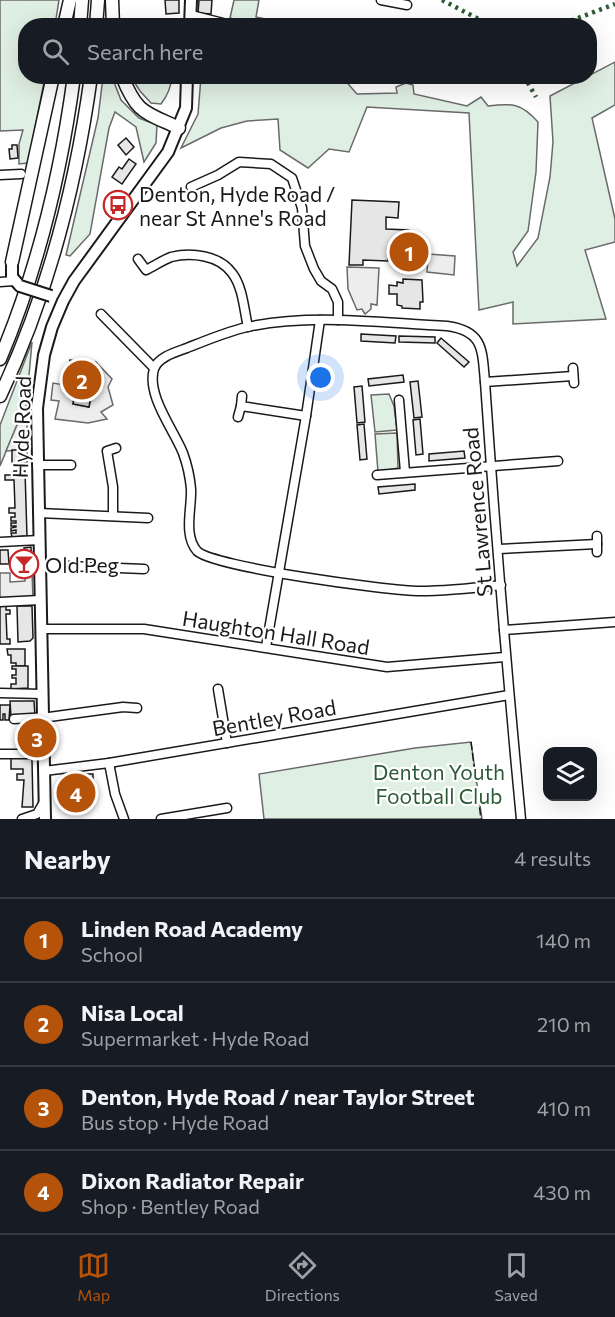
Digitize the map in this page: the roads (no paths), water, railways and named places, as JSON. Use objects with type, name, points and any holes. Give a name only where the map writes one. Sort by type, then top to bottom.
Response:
[{"type":"highway","points":[[66,18],[70,0]]},
{"type":"highway","points":[[81,18],[82,0]]},
{"type":"highway","points":[[97,18],[98,0]]},
{"type":"highway","points":[[112,0],[113,18]]},
{"type":"highway","points":[[12,262],[51,84]]},
{"type":"highway","points":[[0,359],[15,324],[39,247],[56,180],[73,84]]},
{"type":"highway","points":[[0,396],[31,321],[55,246],[72,183],[90,84]]},
{"type":"highway","points":[[125,84],[130,96],[143,111],[179,128]]},
{"type":"main road","points":[[190,18],[191,0]]},
{"type":"main road","name":"Hyde Road","points":[[45,819],[37,465],[39,382],[48,341],[63,301],[74,281],[168,152],[186,108],[187,84]]},
{"type":"main road","points":[[12,262],[11,272],[17,284],[63,301]]},
{"type":"street","points":[[381,0],[407,5]]},
{"type":"street","points":[[191,187],[240,162],[271,164],[292,178],[302,208],[305,246],[321,281],[332,289],[338,302],[341,321]]},
{"type":"street","points":[[0,175],[21,174]]},
{"type":"street","points":[[138,259],[146,270],[171,257],[196,254],[226,266],[233,274],[240,290],[248,327]]},
{"type":"street","points":[[0,282],[17,284]]},
{"type":"street","points":[[101,314],[154,368],[154,393],[183,453],[189,473],[191,490],[189,531],[198,552],[209,557],[280,573],[354,585],[417,591],[501,585]]},
{"type":"street","points":[[266,647],[306,416],[320,320]]},
{"type":"street","name":"St Lawrence Road","points":[[154,368],[160,360],[218,335],[248,327],[287,321],[320,320],[461,328],[477,340],[481,348],[485,382],[505,657],[521,819]]},
{"type":"street","points":[[485,382],[573,376]]},
{"type":"street","points":[[399,400],[405,472]]},
{"type":"street","points":[[238,417],[241,401],[306,416]]},
{"type":"street","points":[[113,516],[113,487],[107,451],[116,448]]},
{"type":"street","points":[[377,475],[558,460]]},
{"type":"street","points":[[37,465],[70,465]]},
{"type":"street","points":[[39,513],[147,518]]},
{"type":"street","points":[[0,542],[40,540]]},
{"type":"street","points":[[498,549],[597,544]]},
{"type":"street","points":[[41,565],[144,568]]},
{"type":"street","points":[[0,602],[40,600]]},
{"type":"street","points":[[504,630],[615,622]]},
{"type":"street","name":"Haughton Hall Road","points":[[41,629],[144,629],[387,667],[505,657]]},
{"type":"street","points":[[218,689],[227,743]]},
{"type":"street","points":[[0,693],[42,694]]},
{"type":"street","name":"Bentley Road","points":[[44,771],[109,764],[509,695]]},
{"type":"street","points":[[14,719],[123,707],[137,708]]},
{"type":"street","points":[[1,754],[43,754]]},
{"type":"street","points":[[109,764],[114,794],[124,819]]},
{"type":"street","points":[[22,819],[37,814],[45,801]]},
{"type":"street","points":[[161,819],[227,808]]},
{"type":"place","name":"Denton, Hyde Road / near St Anne's Road","points":[[118,205]]},
{"type":"place","name":"Linden Road Academy","points":[[409,252]]},
{"type":"place","name":"Nisa Local","points":[[82,380]]},
{"type":"place","name":"Old Peg","points":[[24,564]]},
{"type":"place","name":"Denton, Hyde Road / near Taylor Street","points":[[37,738]]},
{"type":"place","name":"Dixon Radiator Repair","points":[[76,793]]},
{"type":"park label","name":"Denton Youth Football Club","points":[[439,783]]}]
